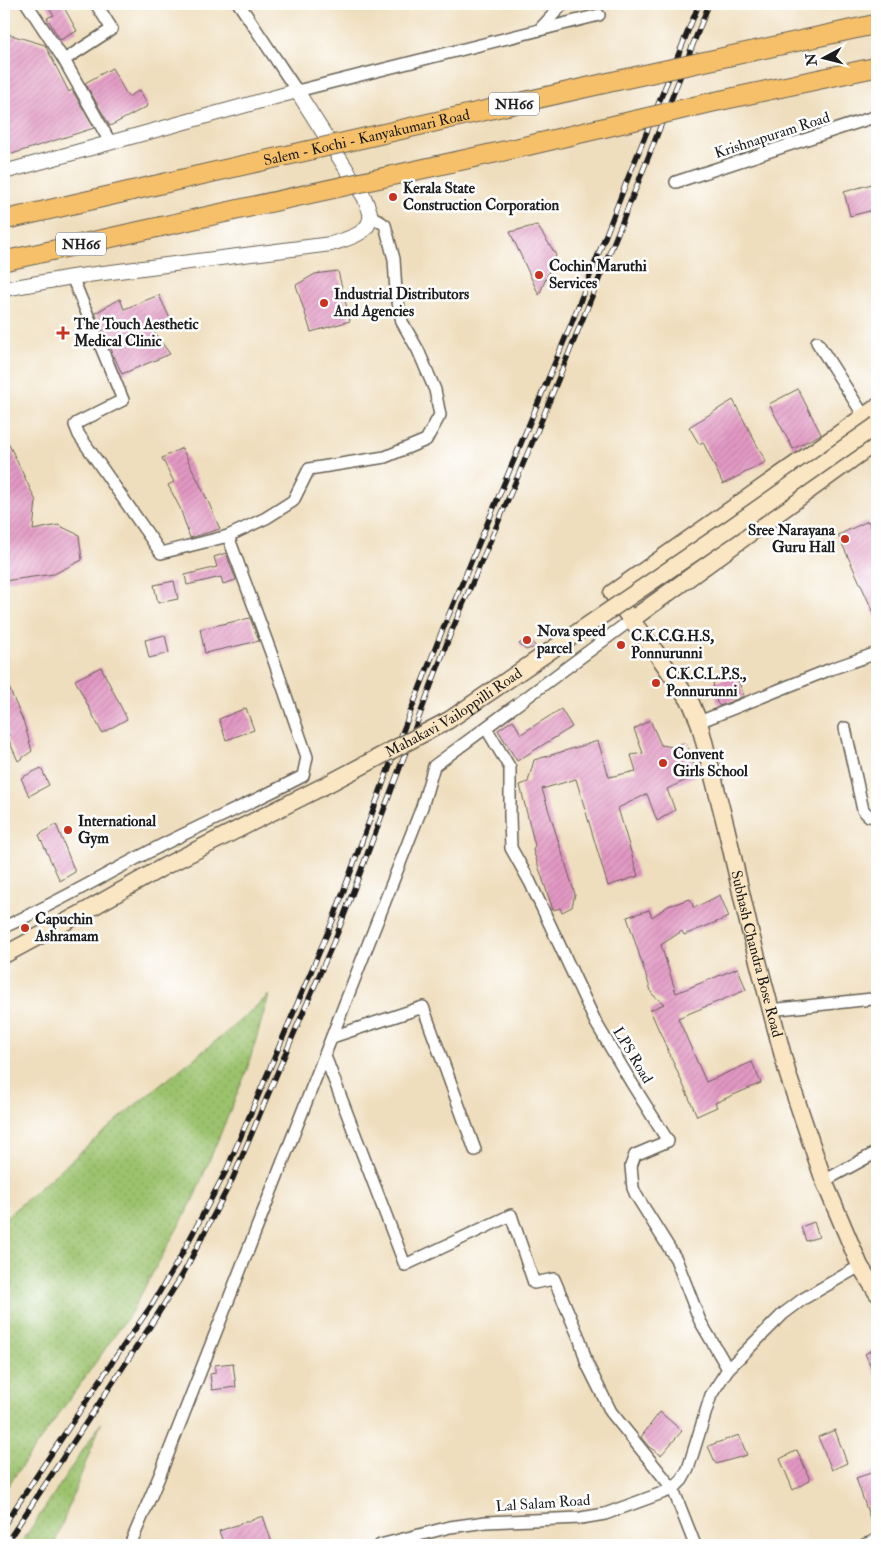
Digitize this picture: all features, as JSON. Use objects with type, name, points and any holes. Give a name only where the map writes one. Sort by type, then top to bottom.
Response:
[{"type":"highway","name":"Salem - Kochi - Kanyakumari Road","points":[[4,220],[567,92],[877,24]]},
{"type":"highway","name":"NH66","points":[[4,261],[526,146],[877,66]]},
{"type":"main road","name":"Subhash Chandra Bose Road","points":[[873,416],[612,593],[691,702],[699,722],[726,826],[748,927],[788,1075],[824,1181],[860,1266],[877,1293]]},
{"type":"main road","name":"Mahakavi Vailoppilli Road","points":[[4,954],[166,866],[449,720],[724,532],[873,416]]},
{"type":"main road","points":[[631,620],[877,441]]},
{"type":"street","points":[[27,4],[64,60],[110,142]]},
{"type":"street","points":[[64,60],[112,29],[96,4]]},
{"type":"street","points":[[4,289],[72,277],[331,244],[358,235],[367,226],[370,215],[364,197],[239,4]]},
{"type":"street","points":[[539,30],[563,4]]},
{"type":"street","points":[[4,172],[297,91],[599,15]]},
{"type":"street","name":"Krishnapuram Road","points":[[676,182],[877,116]]},
{"type":"street","points":[[72,277],[123,400],[75,425],[79,435],[161,553],[228,536],[266,518],[293,501],[310,469],[385,457],[426,440],[440,415],[435,390],[418,350],[402,322],[396,292],[394,259],[385,224],[370,215]]},
{"type":"street","points":[[817,342],[873,416]]},
{"type":"street","points":[[4,927],[65,898],[169,842],[238,810],[304,776],[307,757],[228,536]]},
{"type":"street","points":[[130,1545],[159,1477],[325,1056],[422,807],[434,766],[631,620]]},
{"type":"street","points":[[699,722],[831,669],[877,653]]},
{"type":"street","name":"LPS Road","points":[[486,728],[510,768],[512,848],[530,882],[596,1023],[630,1082],[668,1141],[635,1155],[631,1166],[633,1188],[676,1259],[700,1321],[728,1369]]},
{"type":"street","points":[[845,728],[863,810],[869,816],[877,817]]},
{"type":"street","points":[[770,1010],[872,999]]},
{"type":"street","points":[[332,1037],[423,1007],[475,1150]]},
{"type":"street","points":[[325,1056],[405,1265],[511,1215],[534,1283],[554,1279],[580,1340],[587,1364],[611,1412],[673,1489],[695,1545]]},
{"type":"street","points":[[824,1181],[877,1152]]},
{"type":"street","points":[[673,1489],[682,1480],[688,1469],[711,1395],[728,1369],[784,1314],[803,1299],[860,1266]]},
{"type":"street","name":"Lal Salam Road","points":[[380,1545],[450,1526],[486,1522],[589,1517],[605,1514],[673,1489]]},
{"type":"street","points":[[864,1545],[877,1540]]},
{"type":"green space","points":[[269,995],[247,1070],[192,1202],[130,1314],[4,1491],[4,1219],[129,1110],[222,1036]]},
{"type":"green space","points":[[101,1423],[54,1545],[20,1545]]},
{"type":"building","points":[[45,4],[62,4],[77,31],[60,40],[47,18],[54,15]]},
{"type":"building","points":[[4,33],[45,45],[69,92],[72,90],[94,128],[12,154],[4,148]]},
{"type":"building","points":[[112,68],[128,97],[140,90],[148,106],[110,126],[85,83]]},
{"type":"building","points":[[875,183],[877,209],[850,216],[844,192]]},
{"type":"building","name":"Cochin Maruthi Services","points":[[537,225],[556,255],[539,295],[510,232]]},
{"type":"building","name":"Industrial Distributors And Agencies","points":[[338,271],[350,321],[311,332],[296,285],[315,274]]},
{"type":"building","points":[[159,295],[172,323],[154,332],[170,354],[122,374],[95,313],[120,299],[124,309]]},
{"type":"building","points":[[798,389],[821,434],[793,449],[769,404]]},
{"type":"building","points":[[733,400],[766,462],[723,484],[703,442],[699,444],[689,427]]},
{"type":"building","points":[[4,434],[36,501],[33,530],[58,525],[79,535],[82,560],[54,574],[4,581]]},
{"type":"building","points":[[182,448],[220,529],[190,538],[180,508],[168,485],[174,482],[162,458]]},
{"type":"building","points":[[868,521],[877,541],[877,620],[838,535]]},
{"type":"building","points":[[226,553],[236,580],[223,584],[221,577],[187,585],[185,575],[217,567],[214,557]]},
{"type":"building","points":[[174,581],[178,599],[158,603],[154,585]]},
{"type":"building","points":[[250,618],[259,641],[205,653],[200,629]]},
{"type":"building","points":[[165,635],[169,653],[149,658],[145,640]]},
{"type":"building","name":"Nova speed parcel","points":[[528,637],[536,647],[526,650],[519,644]]},
{"type":"building","points":[[101,667],[127,719],[102,733],[75,680]]},
{"type":"building","points":[[736,674],[744,696],[720,706],[717,703],[713,683]]},
{"type":"building","points":[[4,676],[24,723],[32,751],[18,761],[7,736],[9,735],[4,723]]},
{"type":"building","points":[[246,708],[254,730],[226,740],[219,719]]},
{"type":"building","points":[[561,709],[572,727],[517,761],[498,730],[513,720],[521,734]]},
{"type":"building","points":[[650,720],[661,745],[673,747],[686,742],[697,775],[667,789],[675,810],[657,821],[647,794],[618,808],[638,876],[608,886],[576,779],[542,789],[575,894],[572,907],[562,912],[560,908],[553,910],[533,850],[535,846],[520,785],[528,782],[534,760],[598,741],[609,777],[636,771],[631,755],[643,753],[634,729]]},
{"type":"building","points":[[41,768],[49,785],[29,796],[21,778]]},
{"type":"building","points":[[56,824],[75,872],[60,881],[39,835]]},
{"type":"building","points":[[720,895],[729,917],[684,935],[682,931],[661,945],[676,993],[738,968],[746,990],[678,1018],[706,1082],[752,1062],[761,1083],[715,1103],[717,1107],[697,1116],[650,1010],[664,1004],[652,994],[627,917],[649,910],[652,917],[668,906],[690,899],[694,908]]},
{"type":"building","points":[[814,1222],[819,1237],[806,1241],[801,1227]]},
{"type":"building","points":[[877,1347],[877,1379],[865,1354]]},
{"type":"building","points":[[233,1363],[236,1387],[212,1390],[210,1374],[215,1373],[215,1365]]},
{"type":"building","points":[[660,1412],[682,1431],[661,1455],[649,1447],[641,1437]]},
{"type":"building","points":[[835,1430],[847,1463],[832,1470],[818,1437]]},
{"type":"building","points":[[739,1435],[747,1455],[716,1464],[708,1446]]},
{"type":"building","points":[[797,1450],[810,1480],[793,1490],[780,1459]]},
{"type":"building","points":[[877,1471],[877,1533],[875,1533],[856,1478]]},
{"type":"building","points":[[263,1516],[271,1540],[257,1545],[224,1545],[219,1531]]},
{"type":"railway","points":[[4,1525],[151,1306],[178,1261],[226,1171],[333,920],[392,759],[442,631],[572,322],[699,4]]},
{"type":"railway","points":[[5,1545],[183,1274],[233,1178],[337,934],[450,635],[538,429],[709,4]]},
{"type":"place","name":"Kerala State Construction Corporation","points":[[393,197]]},
{"type":"place","name":"Cochin Maruthi Services","points":[[539,275]]},
{"type":"place","name":"Industrial Distributors And Agencies","points":[[324,303]]},
{"type":"place","name":"The Touch Aesthetic Medical Clinic","points":[[63,333]]},
{"type":"place","name":"Sree Narayana Guru Hall","points":[[845,539]]},
{"type":"place","name":"Nova speed parcel","points":[[527,640]]},
{"type":"place","name":"C.K.C.G.H.S, Ponnurunni","points":[[621,645]]},
{"type":"place","name":"C.K.C.L.P.S., Ponnurunni","points":[[656,683]]},
{"type":"place","name":"Convent Girls School","points":[[663,763]]},
{"type":"place","name":"International Gym","points":[[68,830]]},
{"type":"place","name":"Capuchin Ashramam","points":[[25,928]]}]
